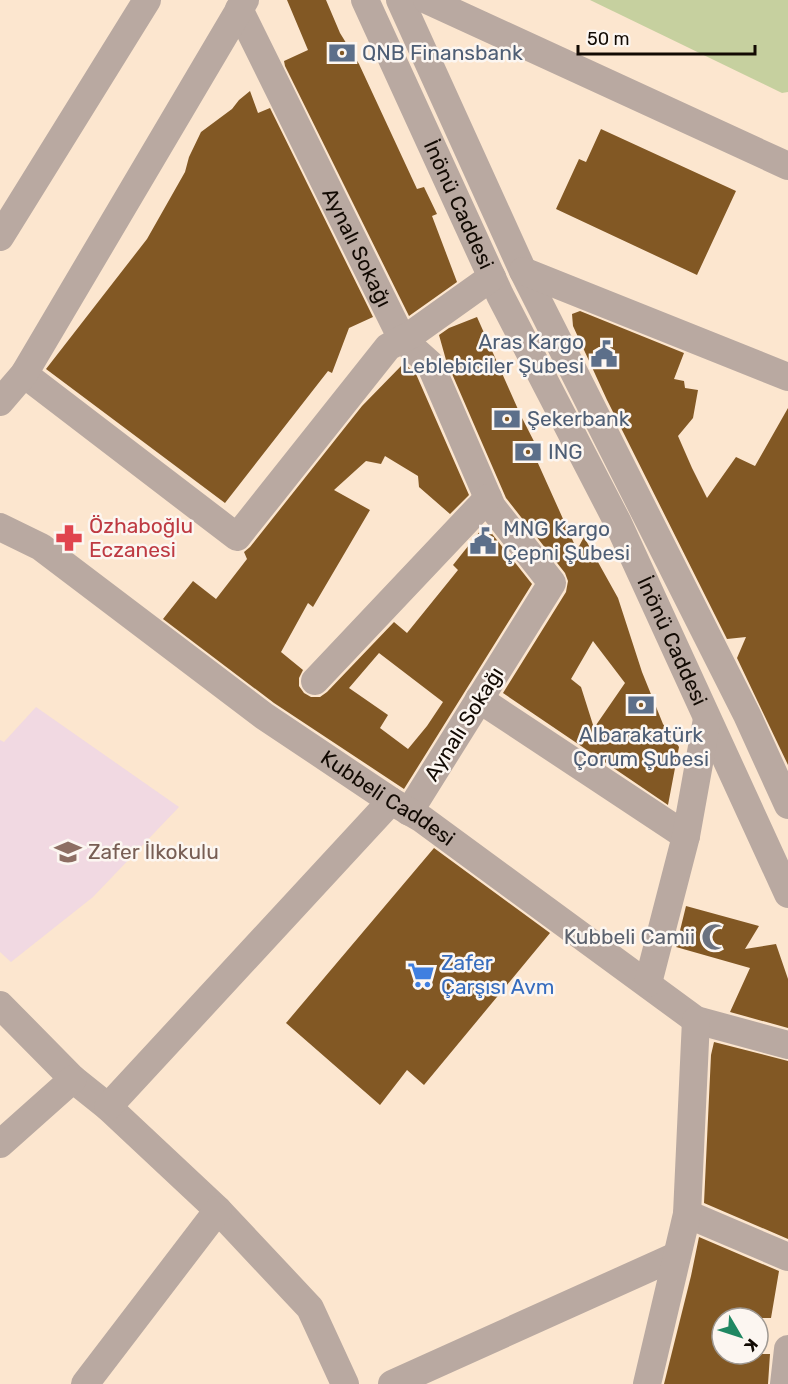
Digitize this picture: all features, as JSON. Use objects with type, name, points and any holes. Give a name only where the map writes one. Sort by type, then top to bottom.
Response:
[{"type":"street","points":[[0,237],[147,0]]},
{"type":"street","name":"İnönü Caddesi","points":[[365,0],[492,277],[618,522],[788,894]]},
{"type":"street","name":"İnönü Caddesi","points":[[400,0],[523,271],[747,715],[788,805]]},
{"type":"street","points":[[427,0],[788,166]]},
{"type":"street","points":[[0,402],[24,374],[242,5]]},
{"type":"street","name":"Aynalı Sokağı","points":[[108,1107],[400,806],[479,699],[552,583],[492,507],[430,364],[402,339],[242,5]]},
{"type":"street","points":[[523,271],[788,377]]},
{"type":"street","points":[[24,374],[237,537],[388,347],[492,277]]},
{"type":"street","points":[[315,681],[488,498]]},
{"type":"street","name":"Kubbeli Caddesi","points":[[0,527],[41,547],[264,716],[422,819],[696,1020],[788,1045]]},
{"type":"street","points":[[479,699],[687,837]]},
{"type":"street","points":[[648,983],[687,837],[707,719]]},
{"type":"street","points":[[0,1005],[73,1079],[108,1107],[218,1210],[310,1308],[345,1384]]},
{"type":"street","points":[[647,1384],[687,1214],[696,1020]]},
{"type":"street","points":[[0,1144],[73,1079]]},
{"type":"street","points":[[85,1384],[218,1210]]},
{"type":"street","points":[[687,1214],[788,1257]]},
{"type":"street","points":[[392,1384],[676,1256]]},
{"type":"street","points":[[784,1384],[788,1349]]},
{"type":"shaded area","name":"Zafer İlkokulu","points":[[36,707],[179,807],[93,897],[11,962],[0,952],[0,740],[4,742]]},
{"type":"green space","points":[[590,0],[788,0],[788,92],[782,93]]},
{"type":"building","points":[[287,0],[326,0],[340,33],[359,64],[417,189],[424,187],[437,214],[432,216],[457,282],[409,316],[285,66],[284,61],[308,50]]},
{"type":"building","points":[[250,91],[258,113],[270,108],[373,317],[349,328],[332,373],[328,371],[225,503],[46,369],[147,239],[185,172],[189,157],[201,132],[232,109]]},
{"type":"building","points":[[601,129],[736,191],[697,275],[556,209],[579,159],[586,162]]},
{"type":"building","points":[[580,311],[684,353],[674,379],[684,381],[685,388],[698,390],[693,418],[678,436],[707,498],[736,457],[755,466],[788,408],[788,765],[737,658],[746,637],[727,639],[607,400],[573,326],[572,314]]},
{"type":"building","points":[[477,317],[542,457],[537,461],[577,550],[584,537],[618,598],[642,672],[663,724],[679,747],[668,805],[503,693],[566,592],[568,581],[565,573],[506,498],[446,360],[439,335],[449,328]],"holes":[[[593,641],[625,683],[594,728],[581,687],[571,679]]]},
{"type":"building","points":[[404,363],[416,374],[469,495],[450,514],[419,487],[418,476],[385,456],[381,464],[366,461],[334,490],[370,510],[313,607],[308,603],[281,652],[303,670],[299,678],[299,686],[304,693],[311,697],[320,697],[327,692],[394,622],[407,633],[458,570],[453,565],[485,525],[532,584],[404,789],[274,703],[163,619],[193,581],[216,599],[247,559],[244,552],[362,406]],"holes":[[[379,653],[443,702],[408,749],[380,728],[388,715],[349,688]]]},
{"type":"building","name":"Zafer Çarşısı Avm","points":[[434,848],[550,933],[424,1085],[407,1070],[380,1105],[286,1023]]},
{"type":"building","points":[[686,906],[759,926],[745,949],[776,944],[788,979],[788,1028],[730,1012],[750,968],[676,947]]},
{"type":"building","points":[[714,1042],[788,1061],[788,1239],[704,1203],[711,1055]]},
{"type":"building","points":[[699,1237],[779,1271],[771,1318],[770,1306],[710,1306],[710,1366],[769,1366],[768,1384],[664,1384]]},
{"type":"place","name":"QNB Finansbank","points":[[342,53]]},
{"type":"place","name":"Aras Kargo Leblebiciler Şubesi","points":[[604,354]]},
{"type":"place","name":"Şekerbank","points":[[507,419]]},
{"type":"place","name":"ING","points":[[528,452]]},
{"type":"place","name":"Özhaboğlu Eczanesi","points":[[69,538]]},
{"type":"place","name":"MNG Kargo Çepni Şubesi","points":[[483,541]]},
{"type":"place","name":"Albarakatürk Çorum Şubesi","points":[[641,705]]},
{"type":"place","name":"Zafer İlkokulu","points":[[68,852]]},
{"type":"place","name":"Kubbeli Camii","points":[[715,937]]},
{"type":"place","name":"Zafer Çarşısı Avm","points":[[421,975]]}]
